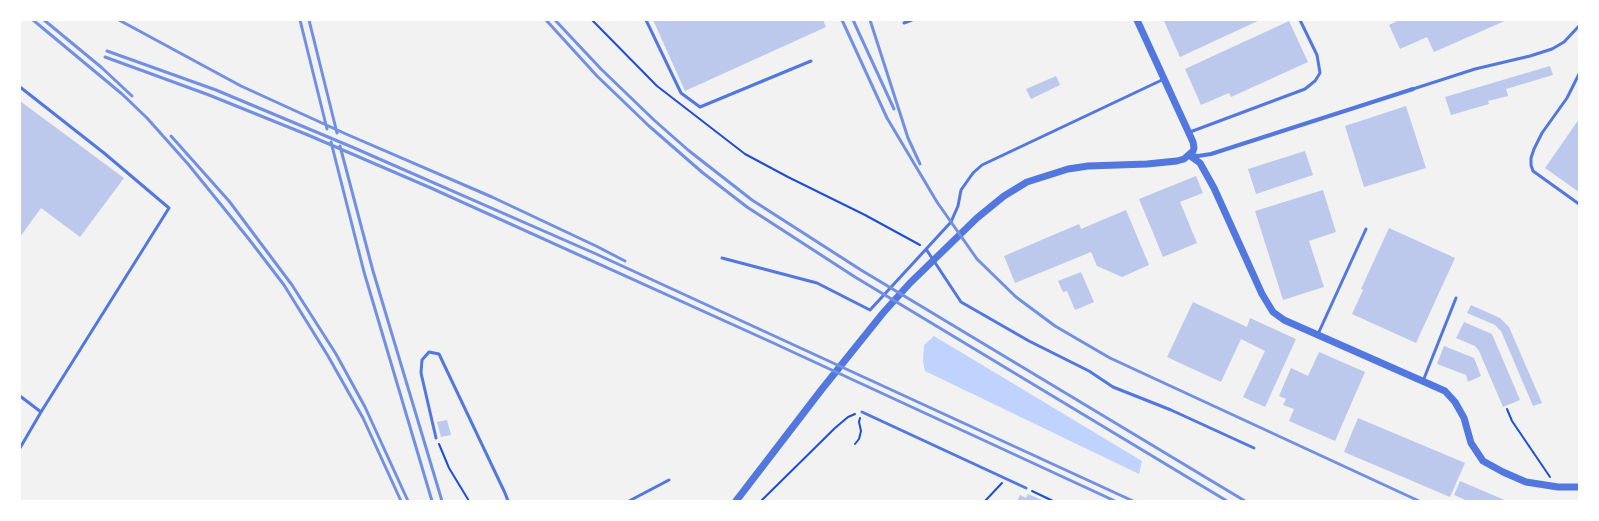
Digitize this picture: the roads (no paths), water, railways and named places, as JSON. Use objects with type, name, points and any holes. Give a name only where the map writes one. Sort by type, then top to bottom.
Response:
[{"type":"street","points":[[736,501],[822,389],[883,313],[910,283],[977,218],[1004,196],[1028,182],[1048,174],[1068,169],[1088,166],[1147,164],[1178,161],[1190,155],[1194,148],[1137,20]]},
{"type":"street","points":[[1190,155],[1198,156],[1212,154],[1413,89]]},
{"type":"street","points":[[1190,155],[1200,163],[1214,188],[1267,303],[1273,312],[1284,320],[1445,391],[1455,402],[1464,418],[1471,443],[1482,461],[1502,472],[1526,482],[1558,487],[1579,487]]},
{"type":"lane","points":[[646,20],[681,93],[700,107],[812,61]]},
{"type":"lane","points":[[904,23],[912,20]]},
{"type":"lane","points":[[1188,133],[1304,88],[1315,80],[1320,73],[1317,56],[1300,20]]},
{"type":"lane","points":[[1413,89],[1475,69],[1530,56],[1552,48],[1564,42],[1579,26]]},
{"type":"lane","points":[[1579,74],[1567,98],[1542,133],[1531,158],[1533,171],[1579,204]]},
{"type":"lane","points":[[722,258],[817,283],[870,310],[951,222],[958,206],[961,190],[973,173],[982,165],[1164,79]]},
{"type":"lane","points":[[20,87],[104,153],[169,208],[20,448]]},
{"type":"lane","points":[[1318,334],[1366,229]]},
{"type":"lane","points":[[926,249],[961,302],[1029,341],[1089,371],[1113,387],[1171,410],[1254,448]]},
{"type":"lane","points":[[1423,381],[1456,298]]},
{"type":"lane","points":[[436,438],[421,373],[422,360],[429,352],[440,354],[508,501]]},
{"type":"lane","points":[[20,396],[41,412]]},
{"type":"lane","points":[[862,412],[1026,488]]},
{"type":"lane","points":[[629,501],[669,480]]},
{"type":"water","points":[[934,336],[1142,461],[1139,474],[925,371],[923,361],[924,345]]},
{"type":"railway","points":[[33,20],[122,94],[147,118],[188,164],[284,285],[328,356],[363,418],[401,501]]},
{"type":"railway","points":[[44,20],[101,67],[132,96]]},
{"type":"railway","points":[[119,20],[241,86],[346,134],[492,197],[625,261]]},
{"type":"railway","points":[[300,20],[327,129]]},
{"type":"railway","points":[[309,20],[337,133]]},
{"type":"railway","points":[[546,20],[597,76],[649,126],[703,173],[747,207],[855,277],[1227,501]]},
{"type":"railway","points":[[555,20],[601,69],[654,120],[688,150],[752,200],[861,270],[1245,501]]},
{"type":"railway","points":[[842,20],[887,118],[937,202],[977,259],[1016,297],[1055,326],[1110,358],[1419,501]]},
{"type":"railway","points":[[853,20],[894,109]]},
{"type":"railway","points":[[870,20],[908,138],[920,164]]},
{"type":"railway","points":[[107,51],[216,90],[352,147],[594,253],[1133,501]]},
{"type":"railway","points":[[105,57],[209,95],[308,135],[431,188],[769,341],[1115,501]]},
{"type":"railway","points":[[171,136],[229,201],[292,285],[336,354],[365,407],[408,501]]},
{"type":"railway","points":[[331,142],[364,272],[432,501]]},
{"type":"railway","points":[[340,146],[373,271],[442,501]]}]
